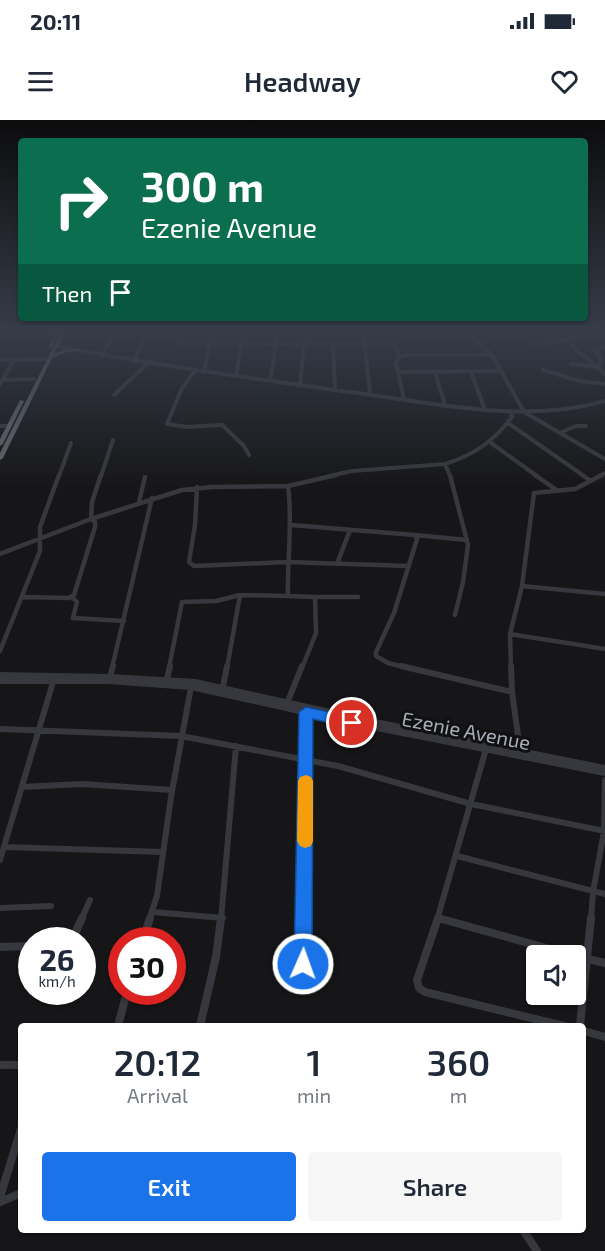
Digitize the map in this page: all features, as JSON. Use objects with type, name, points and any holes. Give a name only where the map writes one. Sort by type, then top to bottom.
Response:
[{"type":"highway","points":[[0,444],[32,383]]},
{"type":"highway","points":[[0,458],[35,383]]},
{"type":"street","points":[[114,395],[127,383]]},
{"type":"street","points":[[186,383],[167,424],[187,427],[222,425],[244,446],[249,455]]},
{"type":"street","points":[[281,383],[511,412],[580,408],[605,401]]},
{"type":"street","points":[[335,383],[335,390]]},
{"type":"street","points":[[369,383],[370,395]]},
{"type":"street","points":[[401,383],[405,399]]},
{"type":"street","points":[[438,383],[445,405]]},
{"type":"street","points":[[475,383],[485,410]]},
{"type":"street","points":[[508,383],[524,412],[605,459]]},
{"type":"street","points":[[0,554],[139,502],[196,487],[288,486],[352,471],[445,464],[471,455],[491,443],[512,417],[511,412]]},
{"type":"street","points":[[508,423],[591,481]]},
{"type":"street","points":[[0,426],[10,426]]},
{"type":"street","points":[[562,432],[576,426],[586,426]]},
{"type":"street","points":[[72,597],[95,527],[91,519],[92,502],[113,440]]},
{"type":"street","points":[[0,651],[40,551],[40,527],[71,443]]},
{"type":"street","points":[[491,443],[558,491]]},
{"type":"street","points":[[445,464],[450,475],[468,552],[455,615]]},
{"type":"street","points":[[520,750],[512,692],[510,634],[522,586],[534,493],[575,489],[605,473]]},
{"type":"street","points":[[139,502],[144,477]]},
{"type":"street","points":[[288,486],[291,507],[286,562],[288,596]]},
{"type":"street","points":[[196,487],[195,525],[189,562],[191,565],[286,562],[409,566]]},
{"type":"street","points":[[110,676],[152,498]]},
{"type":"street","points":[[291,525],[466,540]]},
{"type":"street","points":[[337,564],[350,530]]},
{"type":"street","points":[[415,535],[417,539],[409,566],[390,623],[375,651],[376,656],[388,663],[512,692]]},
{"type":"street","points":[[522,586],[605,594]]},
{"type":"street","points":[[223,687],[240,595]]},
{"type":"street","points":[[167,679],[181,603],[216,601],[240,595],[358,597]]},
{"type":"street","points":[[23,597],[72,597],[77,602],[73,618],[124,621]]},
{"type":"street","points":[[288,701],[316,633],[315,597]]},
{"type":"street","points":[[510,634],[605,649]]},
{"type":"street","name":"Ezenie Avenue","points":[[0,675],[167,679],[223,687],[288,701],[333,715],[605,773]]},
{"type":"street","name":"Ezenie Avenue","points":[[0,681],[108,681],[191,687],[306,712],[520,750],[605,768]]},
{"type":"street","points":[[0,860],[53,682]]},
{"type":"street","points":[[148,927],[153,912],[191,687]]},
{"type":"street","points":[[302,984],[306,712]]},
{"type":"street","points":[[0,729],[181,736],[338,766],[471,804],[604,831]]},
{"type":"street","points":[[201,1023],[209,994],[223,918],[236,746]]},
{"type":"street","points":[[486,749],[457,856],[417,980],[419,988],[425,992],[552,1023]]},
{"type":"street","points":[[580,1023],[588,959],[592,892],[604,831],[605,780]]},
{"type":"street","points":[[22,787],[82,784],[172,790]]},
{"type":"street","points":[[4,847],[163,852]]},
{"type":"street","points":[[457,856],[605,894]]},
{"type":"street","points":[[78,927],[90,900]]},
{"type":"street","points":[[0,908],[51,906]]},
{"type":"street","points":[[153,912],[223,918]]},
{"type":"street","points":[[438,918],[536,945]]},
{"type":"street","points":[[0,947],[18,946]]},
{"type":"street","points":[[588,959],[605,963]]},
{"type":"street","points":[[119,1023],[124,1005]]},
{"type":"street","points":[[586,1032],[605,1037]]},
{"type":"street","points":[[0,1065],[18,1065]]},
{"type":"street","points":[[0,1197],[18,1139]]},
{"type":"street","points":[[0,1202],[18,1194]]},
{"type":"street","points":[[525,1233],[537,1251]]},
{"type":"slow traffic","points":[[305,841],[306,781]]},
{"type":"route","points":[[303,964],[306,712],[352,723]]}]
